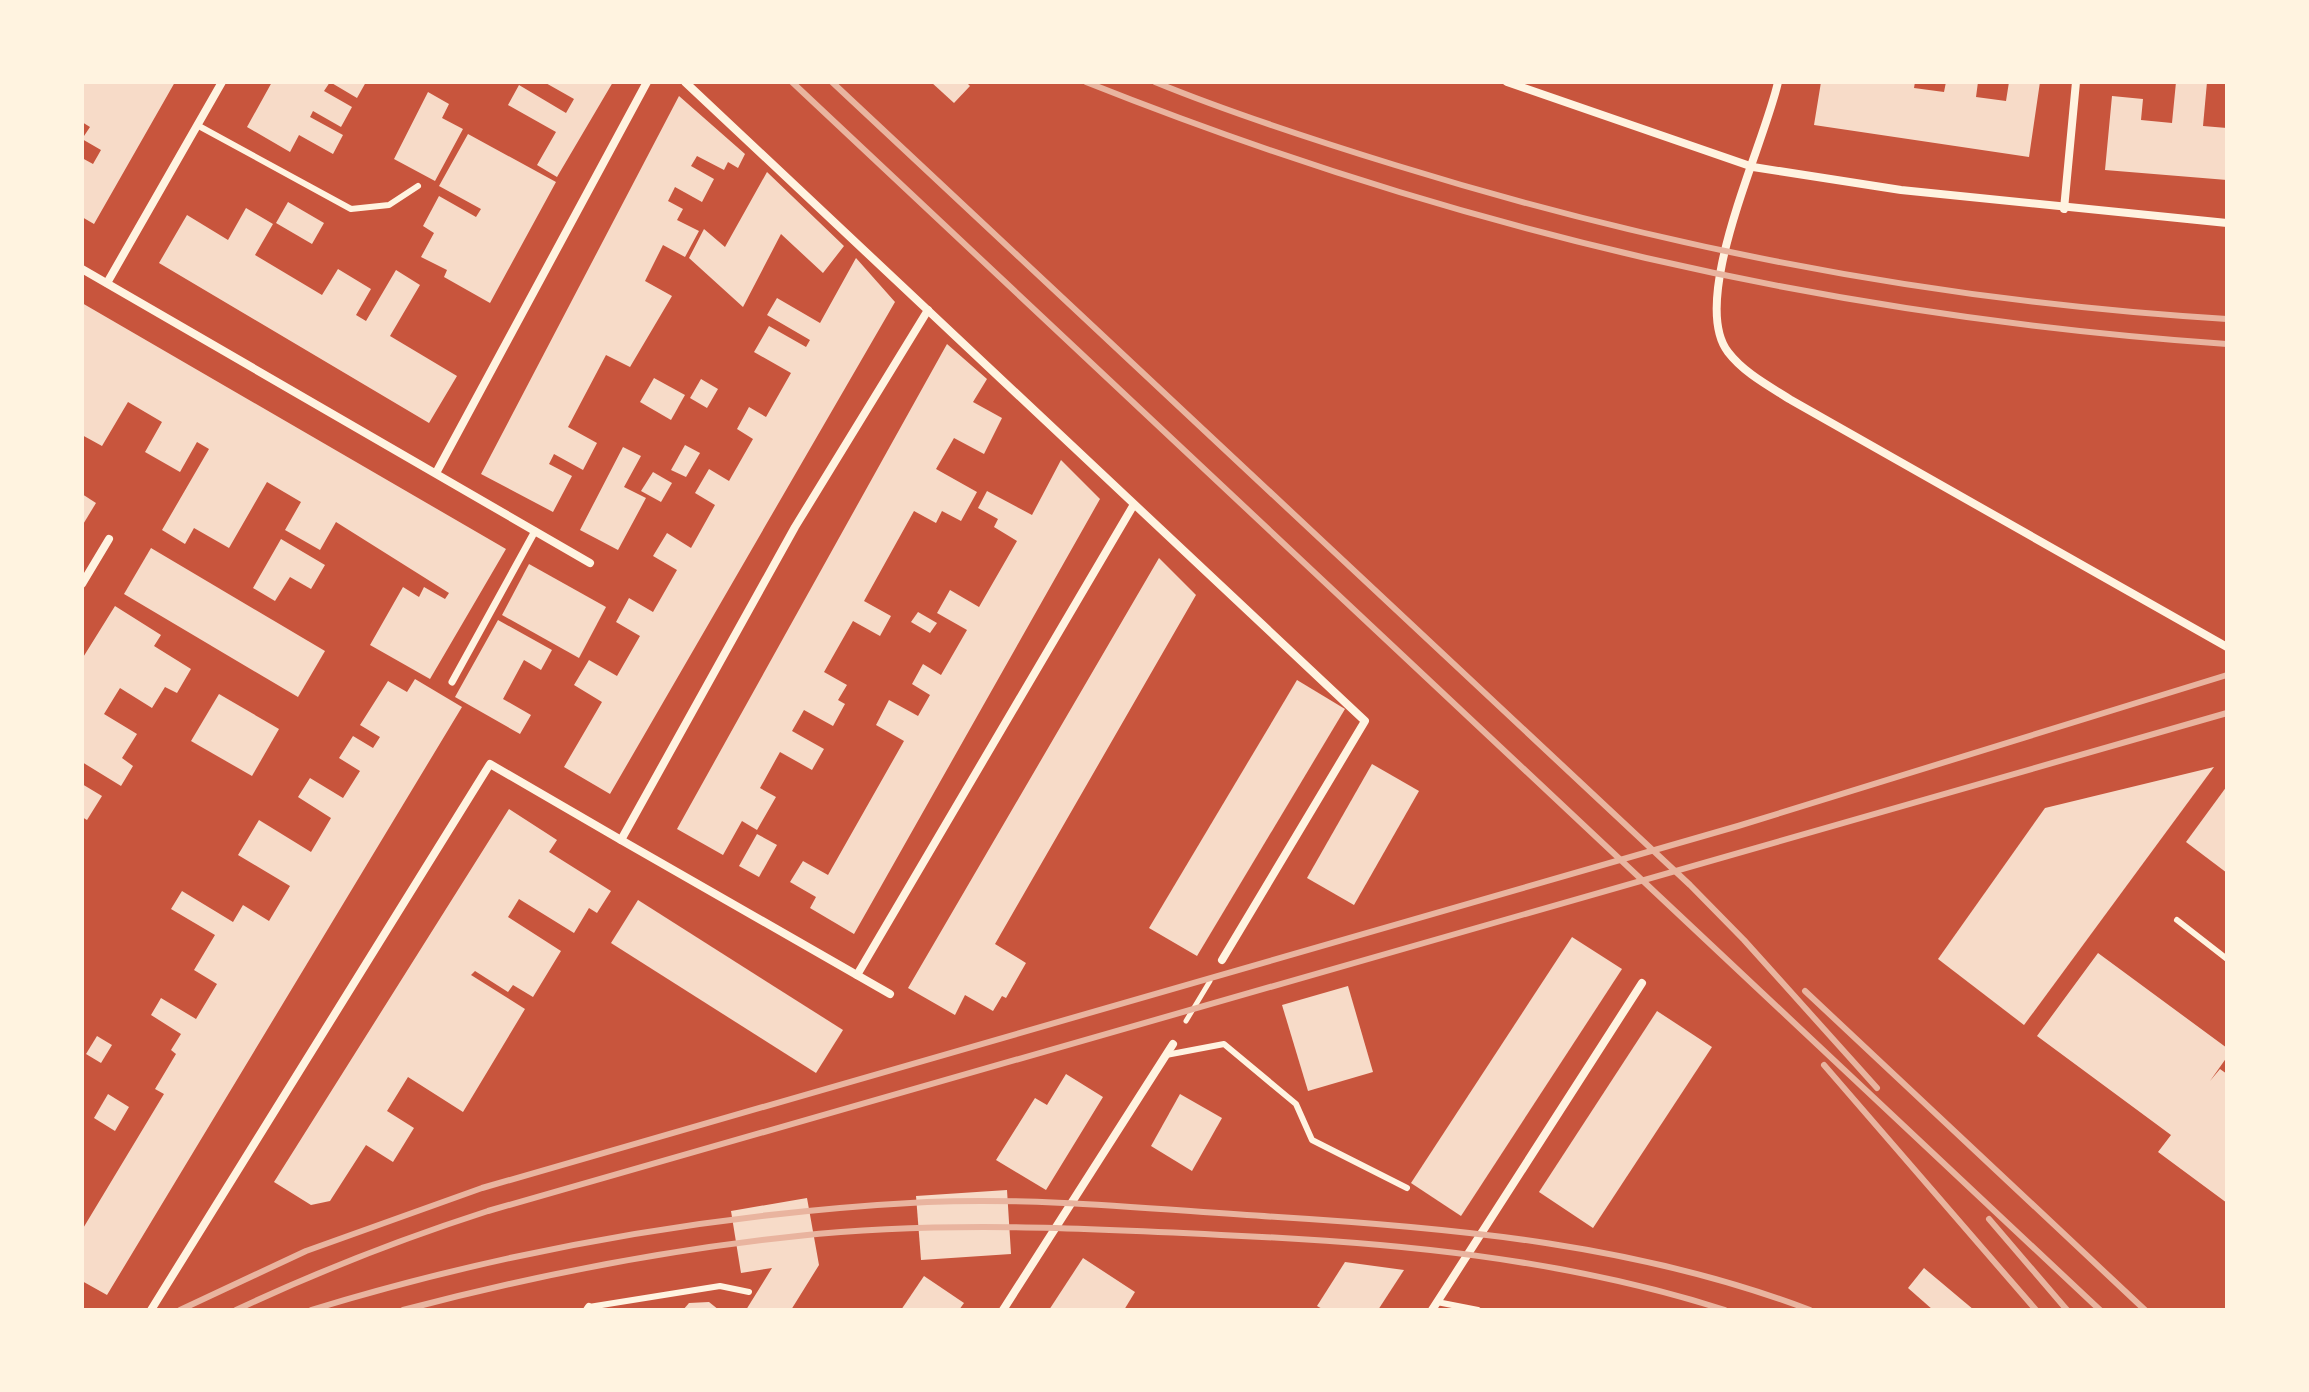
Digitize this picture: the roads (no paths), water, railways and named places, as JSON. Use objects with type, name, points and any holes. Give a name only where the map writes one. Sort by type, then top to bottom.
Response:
[{"type":"street","points":[[107,283],[222,82]]},
{"type":"street","points":[[436,473],[647,82]]},
{"type":"street","points":[[685,82],[1365,721],[1222,960]]},
{"type":"street","points":[[1507,82],[1753,167],[2064,209],[2227,223]]},
{"type":"street","points":[[1778,82],[1753,167],[1729,227],[1716,302],[1718,330],[1726,350],[1735,360],[1791,400],[2227,647]]},
{"type":"street","points":[[2064,209],[2076,82]]},
{"type":"street","points":[[82,269],[590,563]]},
{"type":"street","points":[[621,840],[795,527],[928,310]]},
{"type":"street","points":[[857,975],[1133,506]]},
{"type":"street","points":[[452,682],[535,531]]},
{"type":"street","points":[[82,584],[109,539]]},
{"type":"street","points":[[151,1310],[490,764],[890,994]]},
{"type":"street","points":[[1435,1306],[1642,983]]},
{"type":"street","points":[[1003,1310],[1173,1044]]},
{"type":"lane","points":[[197,125],[351,209],[389,205],[418,186]]},
{"type":"lane","points":[[2177,920],[2227,959]]},
{"type":"lane","points":[[1166,1055],[1224,1044],[1296,1104],[1312,1140],[1407,1188]]},
{"type":"lane","points":[[588,1308],[720,1286],[749,1292]]},
{"type":"lane","points":[[1435,1306],[1478,1310]]},
{"type":"railway","points":[[792,82],[2100,1310]]},
{"type":"railway","points":[[832,82],[1690,885],[1744,940],[1877,1088]]},
{"type":"railway","points":[[1086,82],[1225,135],[1365,181],[1505,223],[1646,258],[1788,288],[1932,312],[2078,331],[2227,344]]},
{"type":"railway","points":[[1155,82],[1274,126],[1395,165],[1497,195],[1703,246],[1806,267],[2016,300],[2227,319]]},
{"type":"railway","points":[[180,1310],[306,1251],[482,1188],[1738,826],[2227,675]]},
{"type":"railway","points":[[236,1310],[360,1256],[488,1211],[2227,713]]},
{"type":"railway","points":[[1805,991],[2145,1310]]},
{"type":"railway","points":[[1824,1065],[2036,1310]]},
{"type":"railway","points":[[311,1310],[462,1269],[616,1237],[849,1207],[971,1201],[1146,1208],[1346,1221],[1480,1234],[1614,1255],[1680,1270],[1810,1310]]},
{"type":"railway","points":[[1989,1219],[2067,1310]]},
{"type":"railway","points":[[403,1310],[550,1275],[698,1249],[851,1231],[956,1227],[1168,1232],[1412,1248],[1602,1277],[1725,1310]]}]
